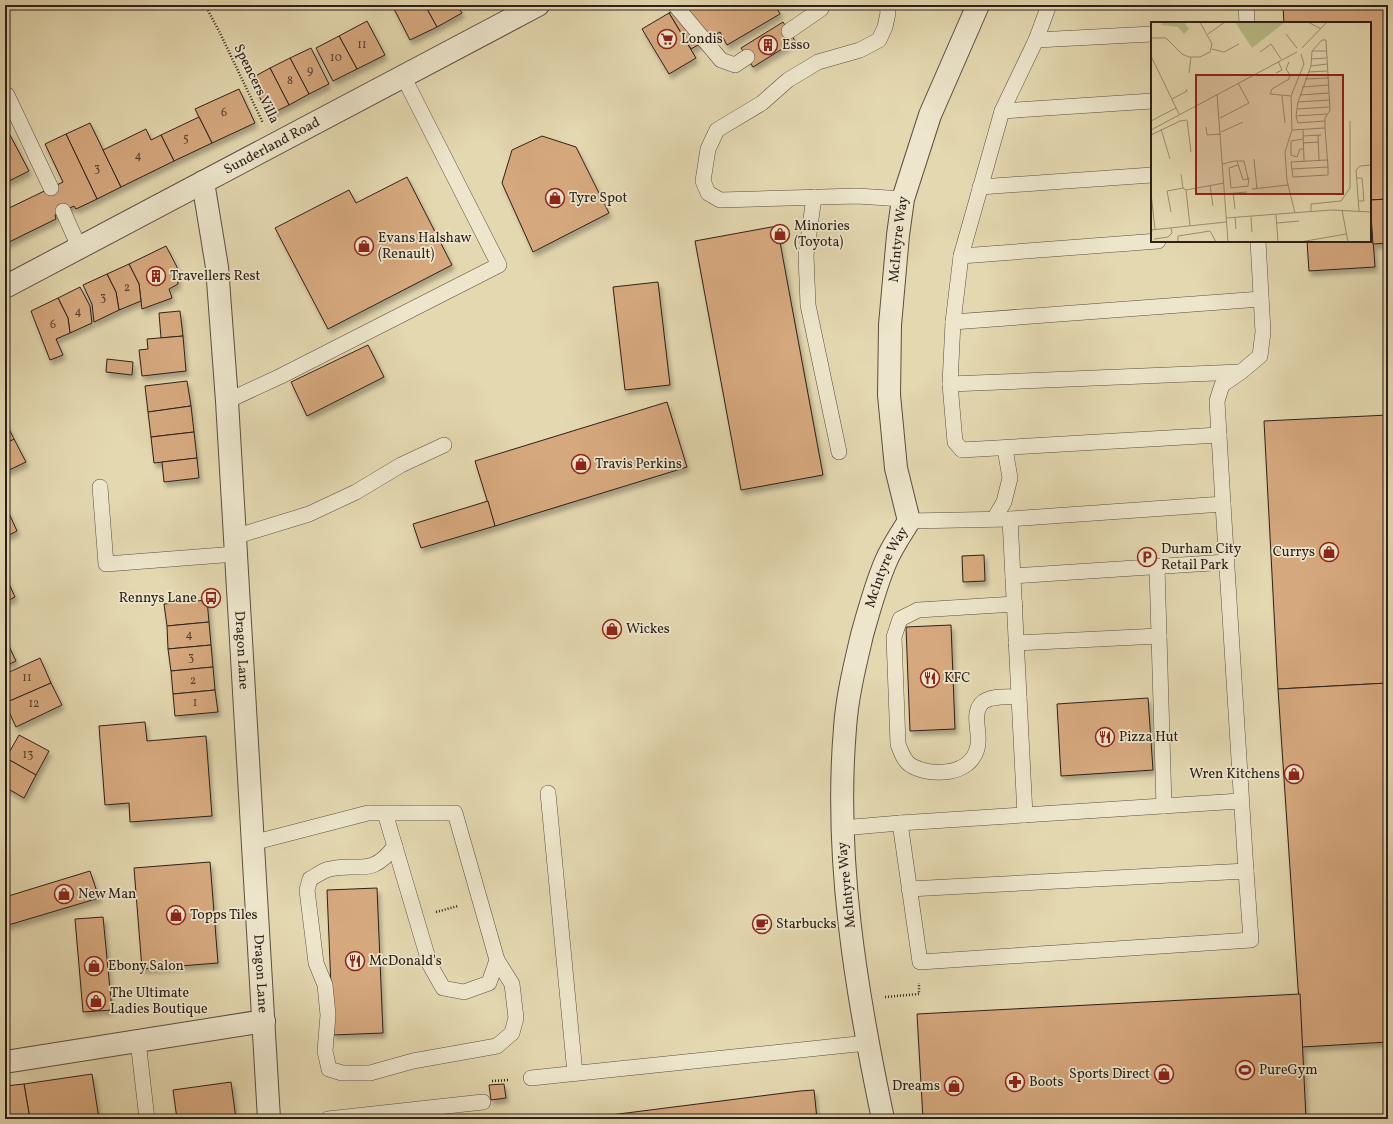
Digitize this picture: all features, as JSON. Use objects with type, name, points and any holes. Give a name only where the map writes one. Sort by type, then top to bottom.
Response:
[{"type":"street","name":"Sunderland Road","points":[[5,286],[538,5]]},
{"type":"street","name":"McIntyre Way","points":[[883,1119],[867,1043],[860,999],[845,876],[842,828],[845,728],[852,674],[868,613],[886,561],[908,521],[896,468],[889,395],[890,325],[898,235],[904,199],[930,115],[978,5]]},
{"type":"street","name":"Dragon Lane","points":[[203,182],[217,267],[227,401],[269,1119]]},
{"type":"street","points":[[5,1062],[264,1021]]},
{"type":"lane","points":[[675,5],[721,60],[735,65],[747,57]]},
{"type":"lane","points":[[788,30],[821,9],[821,5]]},
{"type":"lane","points":[[887,5],[888,13],[885,27],[879,40],[860,50],[818,62],[788,80],[762,103],[717,130],[708,149],[703,181],[708,193],[720,200],[814,196],[857,196],[904,199]]},
{"type":"lane","points":[[1049,5],[1036,40],[1002,111],[961,256],[953,322],[950,384],[954,442],[962,450],[1005,449],[1219,435]]},
{"type":"lane","points":[[1246,5],[1247,22]]},
{"type":"lane","points":[[1036,40],[1151,34]]},
{"type":"lane","points":[[227,401],[288,373],[498,265],[403,76]]},
{"type":"lane","points":[[7,95],[51,188]]},
{"type":"lane","points":[[1002,111],[1151,101]]},
{"type":"lane","points":[[980,187],[1151,175]]},
{"type":"lane","points":[[814,196],[806,255],[808,305],[839,452]]},
{"type":"lane","points":[[63,211],[79,247]]},
{"type":"lane","points":[[961,256],[1151,242]]},
{"type":"lane","points":[[900,823],[920,962],[1251,940],[1240,801],[1217,401],[1222,385],[1260,356],[1263,332],[1258,242]]},
{"type":"lane","points":[[953,322],[1261,299]]},
{"type":"lane","points":[[950,384],[1241,372]]},
{"type":"lane","points":[[100,487],[106,564],[235,546],[356,492],[401,465],[444,445]]},
{"type":"lane","points":[[994,519],[1004,502],[1010,478],[1005,449]]},
{"type":"lane","points":[[908,521],[1010,519],[1223,504]]},
{"type":"lane","points":[[1010,519],[1025,815]]},
{"type":"lane","points":[[1013,576],[1227,562]]},
{"type":"lane","points":[[1157,566],[1164,806]]},
{"type":"lane","points":[[1015,604],[918,610],[900,619],[894,637],[898,744],[904,758],[912,766],[930,772],[959,770],[972,759],[978,748],[978,708],[983,702],[995,698],[1019,697]]},
{"type":"lane","points":[[1016,643],[1159,636]]},
{"type":"lane","points":[[548,793],[575,1073]]},
{"type":"lane","points":[[842,828],[1240,801]]},
{"type":"lane","points":[[252,843],[368,813],[456,814],[497,960],[512,984],[516,1018],[512,1033],[497,1046],[413,1061],[370,1073],[342,1073],[329,1069],[324,1051],[328,1015],[324,985],[316,963],[307,890],[310,879],[329,869],[367,868],[379,862],[395,846]]},
{"type":"lane","points":[[385,813],[430,965],[443,988],[464,992],[489,983],[497,960]]},
{"type":"lane","points":[[909,889],[1246,871]]},
{"type":"lane","points":[[138,1040],[147,1119]]},
{"type":"lane","points":[[531,1078],[867,1043]]},
{"type":"lane","points":[[328,1119],[354,1118],[483,1102]]},
{"type":"path","name":"Spencers Villa","points":[[205,5],[220,31],[274,145]]},
{"type":"path","points":[[416,918],[480,900]]},
{"type":"path","points":[[860,999],[919,994],[920,962]]},
{"type":"path","points":[[483,1102],[480,1083],[531,1078]]},
{"type":"building","points":[[392,5],[425,5],[437,27],[410,40]]},
{"type":"building","points":[[425,5],[457,5],[462,13],[437,27]]},
{"type":"building","name":"Esso","points":[[683,5],[775,5],[780,14],[727,45],[720,32],[691,49],[669,13]]},
{"type":"building","points":[[1283,5],[1388,5],[1388,199],[1371,200],[1371,22],[1284,22]]},
{"type":"building","name":"Londis","points":[[669,13],[696,58],[669,74],[642,29]]},
{"type":"building","points":[[367,21],[385,55],[357,69],[339,36]]},
{"type":"building","name":"Esso","points":[[783,22],[795,41],[753,67],[741,48]]},
{"type":"building","points":[[339,36],[357,69],[333,81],[316,48]]},
{"type":"building","points":[[311,48],[329,84],[309,94],[290,58]]},
{"type":"building","points":[[290,58],[309,94],[289,105],[270,68]]},
{"type":"building","points":[[270,68],[289,105],[269,115],[250,79]]},
{"type":"building","points":[[239,89],[255,123],[212,143],[195,109]]},
{"type":"building","points":[[199,117],[212,143],[174,161],[161,135]]},
{"type":"building","points":[[90,123],[121,187],[97,199],[66,134]]},
{"type":"building","points":[[146,129],[151,140],[161,135],[174,161],[121,187],[103,150]]},
{"type":"building","points":[[66,134],[97,199],[76,209],[74,206],[55,215],[56,219],[5,244],[5,210],[63,182],[45,144]]},
{"type":"building","points":[[10,135],[29,171],[5,183],[5,137]]},
{"type":"building","name":"Tyre Spot","points":[[542,136],[576,147],[609,213],[533,252],[502,183],[512,150]]},
{"type":"building","name":"Evans Halshaw (Renault)","points":[[407,177],[452,265],[328,329],[275,228],[349,190],[356,203]]},
{"type":"building","points":[[1388,199],[1388,243],[1373,244],[1371,200]]},
{"type":"building","points":[[1371,213],[1375,267],[1309,271],[1307,242],[1371,242]]},
{"type":"building","points":[[777,226],[823,475],[741,490],[695,241]]},
{"type":"building","name":"Travellers Rest","points":[[166,246],[177,267],[178,284],[169,289],[172,298],[142,309],[139,284],[129,264]]},
{"type":"building","points":[[129,264],[139,284],[141,301],[119,310],[116,292],[107,274]]},
{"type":"building","points":[[107,274],[116,292],[119,310],[94,322],[92,304],[83,285]]},
{"type":"building","points":[[658,282],[670,385],[625,390],[613,287]]},
{"type":"building","points":[[80,287],[90,306],[92,323],[70,333],[68,318],[58,298]]},
{"type":"building","points":[[58,298],[68,318],[70,333],[56,339],[63,355],[50,360],[31,311]]},
{"type":"building","points":[[180,311],[183,336],[161,338],[159,313]]},
{"type":"building","points":[[183,336],[186,371],[142,376],[139,350],[148,349],[147,339]]},
{"type":"building","points":[[368,345],[384,377],[307,416],[291,382]]},
{"type":"building","points":[[107,359],[133,362],[132,375],[106,372]]},
{"type":"building","points":[[187,381],[191,406],[148,412],[145,386]]},
{"type":"building","name":"Travis Perkins","points":[[667,402],[687,467],[495,526],[475,461]]},
{"type":"building","points":[[191,406],[194,432],[151,437],[148,412]]},
{"type":"building","name":"Currys","points":[[1388,415],[1388,683],[1278,689],[1264,421]]},
{"type":"building","points":[[5,421],[14,439],[5,444]]},
{"type":"building","points":[[194,432],[197,458],[154,463],[151,437]]},
{"type":"building","points":[[14,439],[26,462],[5,472],[5,444]]},
{"type":"building","points":[[197,458],[199,478],[164,482],[162,462]]},
{"type":"building","points":[[488,501],[495,526],[421,548],[413,524]]},
{"type":"building","points":[[5,509],[7,509],[17,531],[5,537]]},
{"type":"building","points":[[984,555],[985,581],[963,582],[962,556]]},
{"type":"building","points":[[5,575],[15,597],[5,602]]},
{"type":"building","points":[[207,600],[209,622],[167,626],[164,604]]},
{"type":"building","points":[[209,622],[211,645],[168,649],[167,626]]},
{"type":"building","name":"KFC","points":[[951,625],[955,729],[910,731],[906,627]]},
{"type":"building","points":[[5,638],[16,661],[5,666]]},
{"type":"building","points":[[211,645],[213,667],[171,671],[168,649]]},
{"type":"building","points":[[40,658],[51,683],[5,703],[5,674]]},
{"type":"building","points":[[213,667],[215,690],[173,694],[171,671]]},
{"type":"building","points":[[51,683],[62,705],[16,727],[5,703]]},
{"type":"building","points":[[1388,683],[1388,1042],[1302,1047],[1278,689]]},
{"type":"building","points":[[215,690],[218,712],[175,716],[173,694]]},
{"type":"building","name":"Pizza Hut","points":[[1148,698],[1153,770],[1061,776],[1057,704]]},
{"type":"building","points":[[145,722],[147,741],[206,736],[212,816],[130,822],[129,803],[105,805],[99,726]]},
{"type":"building","points":[[19,735],[49,751],[36,775],[6,758]]},
{"type":"building","points":[[6,758],[36,775],[24,798],[5,787]]},
{"type":"building","name":"Topps Tiles","points":[[210,862],[218,963],[142,969],[134,868]]},
{"type":"building","points":[[90,871],[99,898],[5,926],[5,897]]},
{"type":"building","name":"McDonald's","points":[[377,888],[383,1033],[333,1035],[327,890]]},
{"type":"building","points":[[103,917],[112,1010],[83,1012],[75,919]]},
{"type":"building","points":[[1300,994],[1306,1119],[923,1119],[917,1014]]},
{"type":"building","points":[[92,1074],[99,1119],[30,1119],[24,1084]]},
{"type":"building","points":[[231,1082],[236,1119],[177,1119],[173,1090]]},
{"type":"building","points":[[24,1084],[30,1119],[5,1119],[5,1086]]},
{"type":"building","points":[[504,1084],[506,1098],[491,1100],[489,1085]]},
{"type":"building","points":[[814,1090],[817,1119],[579,1119],[800,1091]]},
{"type":"place","name":"Londis","points":[[667,39]]},
{"type":"place","name":"Esso","points":[[768,45]]},
{"type":"place","name":"Tyre Spot","points":[[555,198]]},
{"type":"place","name":"Minories (Toyota)","points":[[780,234]]},
{"type":"place","name":"Evans Halshaw (Renault)","points":[[364,246]]},
{"type":"place","name":"Travellers Rest","points":[[156,276]]},
{"type":"place","name":"Travis Perkins","points":[[581,464]]},
{"type":"place","name":"Currys","points":[[1329,552]]},
{"type":"place","name":"Durham City Retail Park","points":[[1147,557]]},
{"type":"place","name":"Rennys Lane","points":[[211,598]]},
{"type":"place","name":"Wickes","points":[[612,629]]},
{"type":"place","name":"KFC","points":[[930,678]]},
{"type":"place","name":"Pizza Hut","points":[[1105,737]]},
{"type":"place","name":"Wren Kitchens","points":[[1294,774]]},
{"type":"place","name":"New Man","points":[[64,894]]},
{"type":"place","name":"Topps Tiles","points":[[176,915]]},
{"type":"place","name":"Starbucks","points":[[762,924]]},
{"type":"place","name":"McDonald's","points":[[355,961]]},
{"type":"place","name":"Ebony Salon","points":[[94,966]]},
{"type":"place","name":"The Ultimate Ladies Boutique","points":[[96,1001]]},
{"type":"place","name":"PureGym","points":[[1245,1070]]},
{"type":"place","name":"Sports Direct","points":[[1164,1074]]},
{"type":"place","name":"Boots","points":[[1015,1082]]},
{"type":"place","name":"Dreams","points":[[954,1086]]}]
